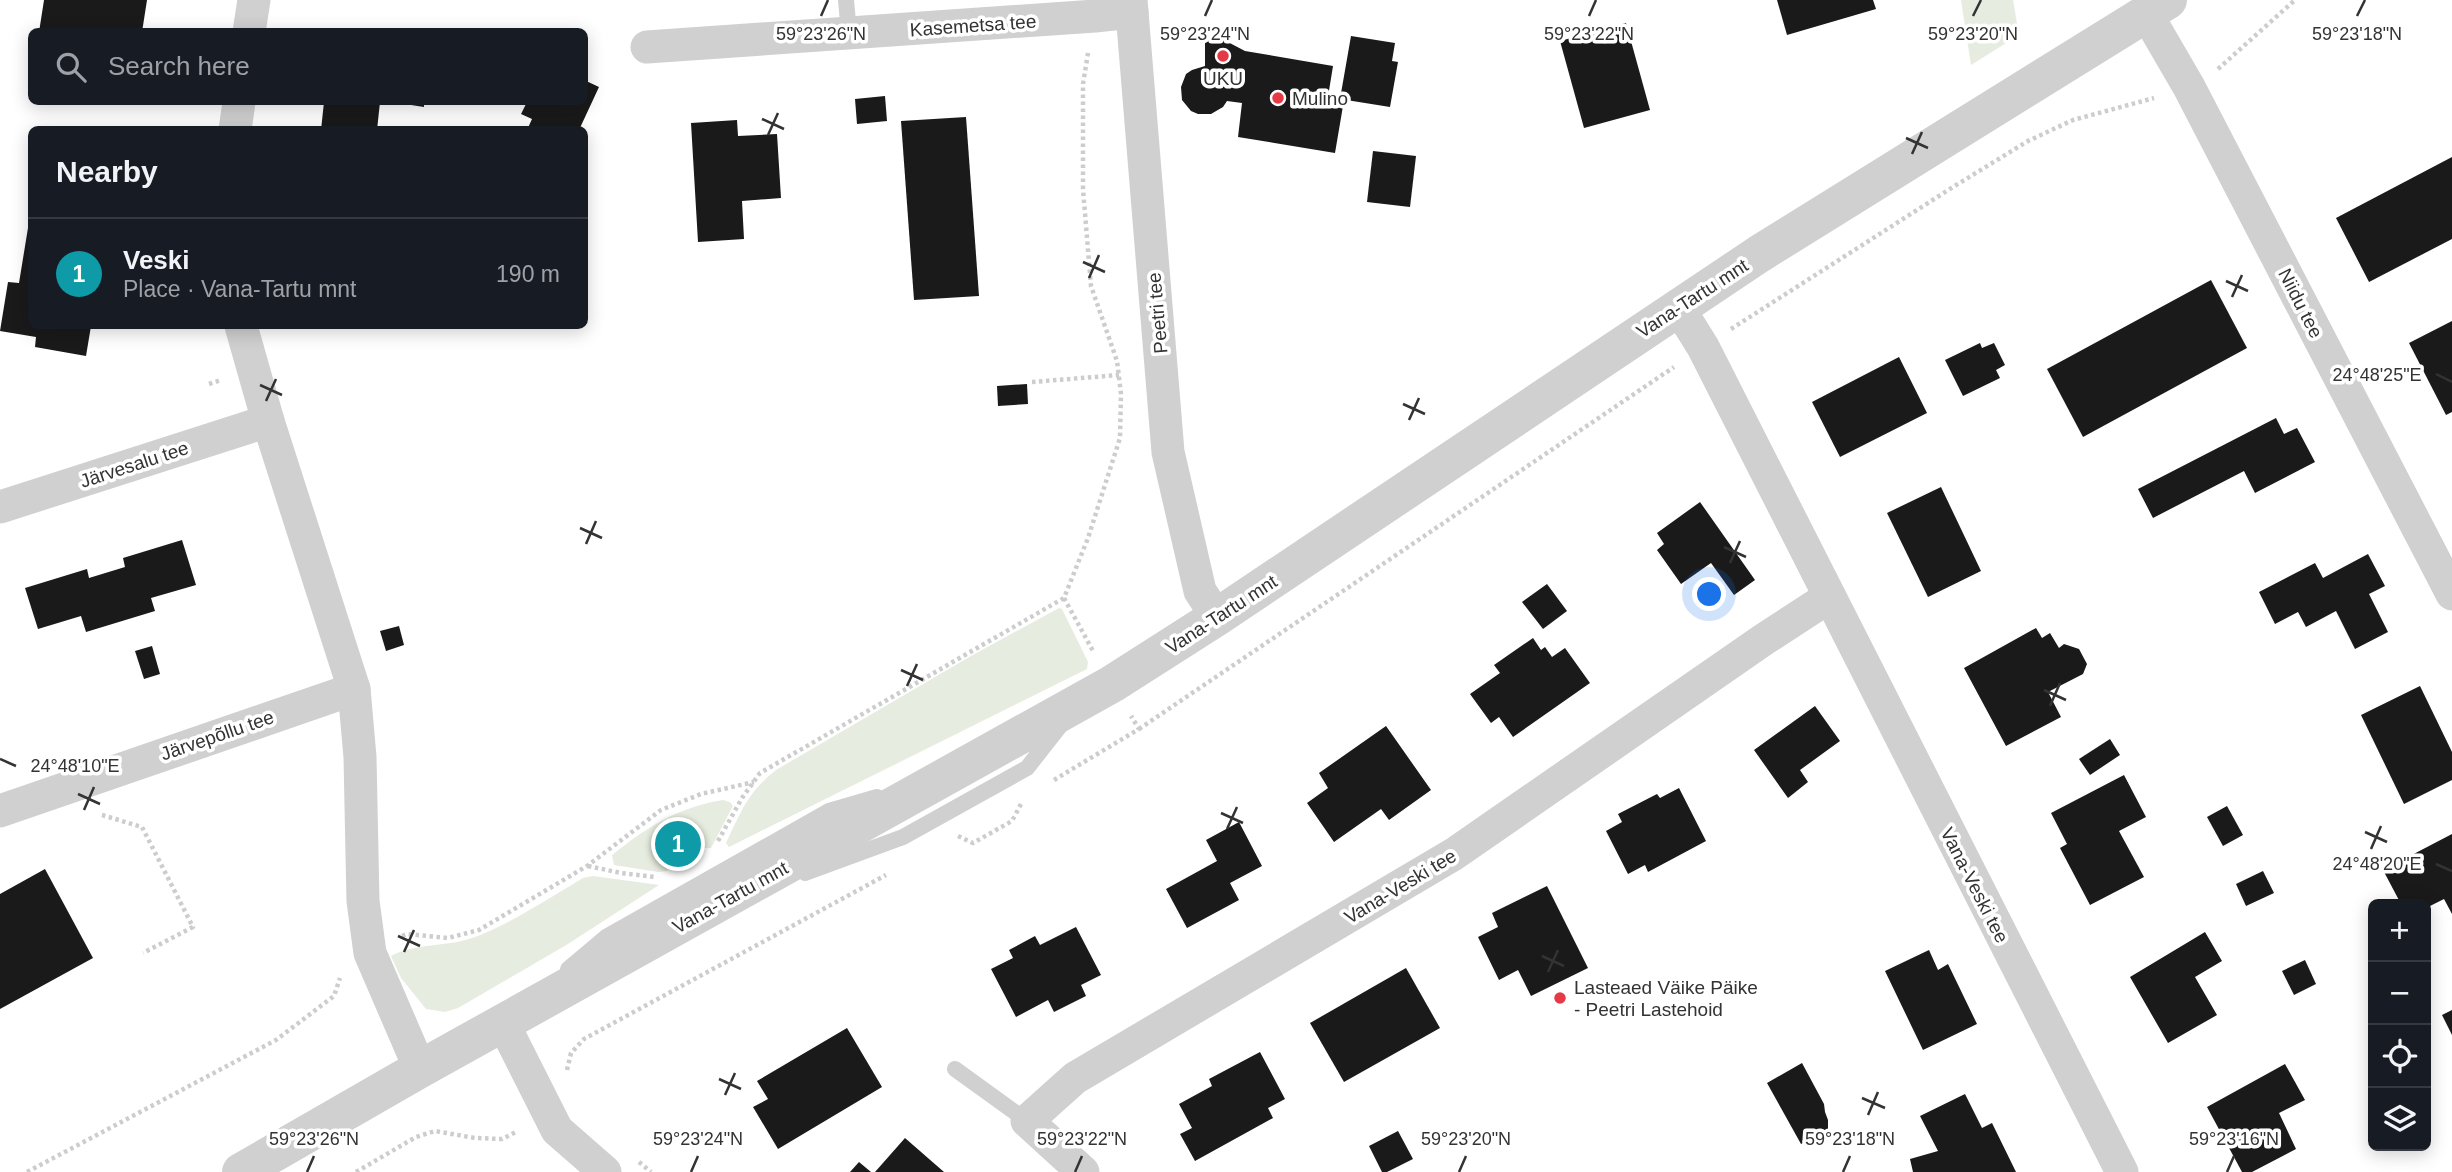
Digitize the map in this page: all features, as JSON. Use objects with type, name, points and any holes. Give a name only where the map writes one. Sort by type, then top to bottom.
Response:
[{"type":"street","points":[[250,28],[254,0]]},
{"type":"street","name":"Kasemetsa tee","points":[[647,47],[1094,16],[1132,6]]},
{"type":"street","name":"Peetri tee","points":[[1132,6],[1168,452],[1200,591],[1217,617]]},
{"type":"street","name":"Vana-Tartu mnt","points":[[259,1167],[420,1069],[1112,684],[1217,617],[1678,306],[2157,7]]},
{"type":"street","name":"Niidu tee","points":[[2157,7],[2189,87],[2452,594]]},
{"type":"street","points":[[236,126],[239,105]]},
{"type":"street","name":"Vana-Veski tee","points":[[1678,306],[1703,347],[2122,1172]]},
{"type":"street","points":[[242,329],[268,421],[354,689],[360,758],[363,901],[370,953],[420,1069]]},
{"type":"street","name":"Järvesalu tee","points":[[0,507],[268,421]]},
{"type":"street","name":"Vana-Veski tee","points":[[1027,1121],[1075,1078],[1454,854],[1829,597]]},
{"type":"street","name":"Järvepõllu tee","points":[[0,811],[354,689]]},
{"type":"street","points":[[503,1023],[557,1130],[605,1172]]},
{"type":"street","points":[[1027,1121],[1083,1172]]},
{"type":"lane","points":[[846,0],[849,33]]},
{"type":"lane","points":[[714,906],[903,837],[936,819],[1027,768],[1077,704]]},
{"type":"lane","points":[[503,1023],[606,937],[829,811],[940,780]]},
{"type":"lane","points":[[955,1069],[1027,1121]]},
{"type":"path","points":[[2213,73],[2295,0]]},
{"type":"path","points":[[714,847],[742,798],[760,774],[1064,598],[1088,538],[1120,438],[1119,375],[1091,286],[1083,189],[1083,84],[1094,16]]},
{"type":"path","points":[[1048,784],[1139,729],[1703,347],[1941,194],[2028,141],[2073,120],[2159,97]]},
{"type":"path","points":[[1032,382],[1119,375]]},
{"type":"path","points":[[1064,598],[1094,653]]},
{"type":"path","points":[[1126,707],[1139,729]]},
{"type":"path","points":[[958,836],[973,843],[1012,821],[1025,797]]},
{"type":"path","points":[[96,813],[142,827],[193,927],[143,953]]},
{"type":"path","points":[[587,866],[645,877],[666,876]]},
{"type":"path","points":[[569,1081],[566,1070],[572,1053],[584,1039],[897,869]]},
{"type":"path","points":[[356,1172],[416,1137],[435,1131],[475,1139],[502,1139],[521,1129]]},
{"type":"shaded area","points":[[1961,0],[2013,0],[2019,35],[1971,65]]},
{"type":"shaded area","points":[[1059,608],[1062,609],[1088,662],[1087,669],[729,847],[726,843],[752,795],[776,770]]},
{"type":"shaded area","points":[[723,800],[733,806],[711,848],[696,848],[683,826],[660,839],[673,861],[667,871],[614,865],[612,855],[651,827],[677,813]]},
{"type":"shaded area","points":[[593,876],[659,885],[568,944],[458,1008],[445,1012],[426,1009],[401,978],[391,956],[410,949],[483,934],[527,912],[583,878]]},
{"type":"building","points":[[44,0],[147,0],[143,28],[40,28]]},
{"type":"building","points":[[1777,0],[1873,0],[1876,9],[1787,35]]},
{"type":"building","points":[[1626,23],[1650,110],[1584,128],[1560,41]]},
{"type":"building","points":[[1351,36],[1395,43],[1392,61],[1398,62],[1390,107],[1340,99]]},
{"type":"building","name":"Mulino","points":[[1205,38],[1224,40],[1245,51],[1333,66],[1327,103],[1343,106],[1335,153],[1238,137],[1242,103],[1227,101],[1223,107],[1211,114],[1191,111],[1182,100],[1181,87],[1186,74],[1205,66]]},
{"type":"building","points":[[588,82],[599,87],[581,126],[529,126],[532,119],[521,114],[526,105],[588,105]]},
{"type":"building","points":[[885,96],[887,121],[857,124],[855,99]]},
{"type":"building","points":[[324,105],[380,105],[377,126],[321,126]]},
{"type":"building","points":[[966,117],[979,296],[914,300],[901,121]]},
{"type":"building","points":[[737,120],[738,136],[777,134],[781,198],[742,201],[744,239],[698,242],[691,123]]},
{"type":"building","points":[[1373,151],[1416,156],[1410,207],[1367,202]]},
{"type":"building","points":[[2452,157],[2452,239],[2369,282],[2336,218]]},
{"type":"building","points":[[28,228],[28,329],[90,329],[86,356],[35,347],[36,337],[0,331],[8,282],[19,283]]},
{"type":"building","points":[[2211,280],[2247,348],[2083,437],[2047,369]]},
{"type":"building","points":[[2452,321],[2452,412],[2446,415],[2409,343]]},
{"type":"building","points":[[1980,343],[1982,348],[1994,343],[2005,365],[1996,370],[2000,378],[1963,396],[1945,360]]},
{"type":"building","points":[[1899,357],[1927,413],[1840,457],[1812,402]]},
{"type":"building","points":[[1027,384],[1028,404],[998,406],[997,386]]},
{"type":"building","points":[[2276,418],[2284,434],[2297,428],[2315,462],[2255,493],[2244,471],[2153,518],[2138,489]]},
{"type":"building","points":[[1941,487],[1981,571],[1928,597],[1887,513]]},
{"type":"building","points":[[1700,502],[1755,580],[1734,595],[1711,563],[1681,584],[1657,550],[1664,544],[1657,533]]},
{"type":"building","points":[[182,540],[196,585],[151,598],[155,611],[86,632],[81,616],[38,629],[25,588],[87,569],[89,578],[125,567],[123,558]]},
{"type":"building","points":[[2368,554],[2385,586],[2369,594],[2388,632],[2355,649],[2336,611],[2306,627],[2298,612],[2275,624],[2259,592],[2315,563],[2323,578]]},
{"type":"building","points":[[1547,584],[1567,611],[1543,629],[1522,602]]},
{"type":"building","points":[[399,626],[404,645],[386,651],[380,631]]},
{"type":"building","points":[[2036,628],[2042,638],[2050,633],[2059,648],[2064,644],[2079,649],[2087,664],[2083,674],[2048,692],[2061,717],[2006,746],[1964,668]]},
{"type":"building","points":[[1533,638],[1541,650],[1545,647],[1552,657],[1565,648],[1590,683],[1513,737],[1499,717],[1491,723],[1470,694],[1500,673],[1494,665]]},
{"type":"building","points":[[152,646],[160,674],[144,679],[135,651]]},
{"type":"building","points":[[2420,686],[2452,752],[2452,780],[2404,804],[2361,715]]},
{"type":"building","points":[[1815,706],[1840,741],[1800,770],[1808,782],[1788,798],[1754,750]]},
{"type":"building","points":[[1386,726],[1431,790],[1389,820],[1381,809],[1334,842],[1307,803],[1328,788],[1319,773]]},
{"type":"building","points":[[2110,739],[2120,755],[2090,775],[2079,759]]},
{"type":"building","points":[[2124,775],[2146,817],[2119,831],[2144,877],[2090,905],[2060,848],[2067,844],[2051,813]]},
{"type":"building","points":[[1679,788],[1706,841],[1648,872],[1645,865],[1628,874],[1606,831],[1622,822],[1618,814],[1657,794],[1660,798]]},
{"type":"building","points":[[2227,806],[2243,835],[2223,846],[2207,817]]},
{"type":"building","points":[[1239,822],[1262,866],[1230,883],[1239,900],[1187,928],[1166,889],[1217,861],[1206,840]]},
{"type":"building","points":[[683,826],[696,848],[673,861],[660,839]]},
{"type":"building","points":[[2452,834],[2452,914],[2444,899],[2431,906],[2431,899],[2398,899],[2383,870]]},
{"type":"building","points":[[45,869],[93,958],[0,1009],[0,894]]},
{"type":"building","points":[[2263,871],[2274,893],[2246,906],[2236,884]]},
{"type":"building","points":[[1547,886],[1588,968],[1531,996],[1518,970],[1499,980],[1478,937],[1498,927],[1492,913]]},
{"type":"building","points":[[1076,927],[1101,975],[1081,985],[1086,996],[1054,1012],[1048,1000],[1016,1017],[991,969],[1013,958],[1009,950],[1035,936],[1040,945]]},
{"type":"building","points":[[2205,932],[2222,961],[2195,977],[2217,1015],[2168,1043],[2130,977]]},
{"type":"building","points":[[1929,950],[1938,970],[1948,964],[1977,1024],[1923,1050],[1885,971]]},
{"type":"building","points":[[2305,960],[2316,984],[2294,995],[2282,971]]},
{"type":"building","points":[[1406,968],[1440,1028],[1344,1082],[1310,1023]]},
{"type":"building","points":[[2452,1010],[2452,1035],[2442,1015]]},
{"type":"building","points":[[847,1028],[882,1087],[778,1149],[753,1107],[768,1099],[757,1081]]},
{"type":"building","points":[[1260,1052],[1285,1099],[1268,1108],[1273,1118],[1195,1161],[1180,1134],[1192,1128],[1179,1104],[1212,1086],[1209,1079]]},
{"type":"building","points":[[1802,1063],[1824,1104],[1828,1129],[1801,1144],[1767,1083]]},
{"type":"building","points":[[2285,1064],[2305,1100],[2279,1113],[2296,1149],[2252,1172],[2242,1172],[2207,1107]]},
{"type":"building","points":[[1965,1094],[1982,1128],[1992,1123],[2016,1172],[1913,1172],[1910,1159],[1938,1151],[1920,1116]]},
{"type":"building","points":[[1398,1131],[1413,1159],[1382,1172],[1369,1146]]},
{"type":"building","points":[[905,1138],[944,1172],[875,1172]]},
{"type":"building","points":[[859,1162],[871,1172],[850,1172]]},
{"type":"place","name":"UKU","points":[[1223,56]]},
{"type":"place","name":"Mulino","points":[[1278,98]]},
{"type":"place","name":"Veski","points":[[678,844]]},
{"type":"place","name":"Lasteaed Väike Päike - Peetri Lastehoid","points":[[1560,998]]}]
